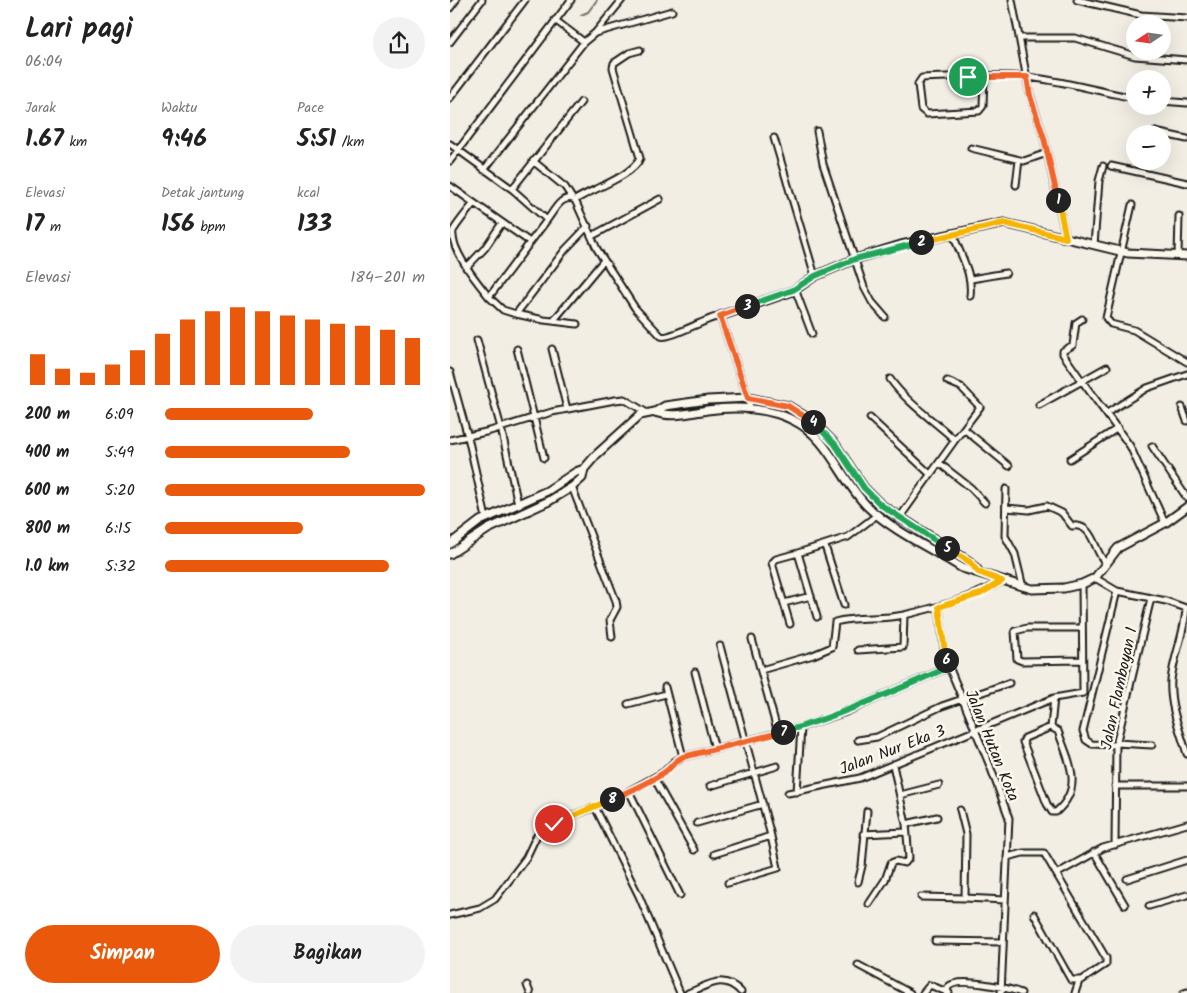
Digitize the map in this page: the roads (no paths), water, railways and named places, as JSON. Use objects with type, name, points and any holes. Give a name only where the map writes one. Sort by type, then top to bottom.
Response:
[{"type":"street","points":[[450,8],[456,0]]},
{"type":"street","points":[[450,42],[482,0]]},
{"type":"street","points":[[450,98],[525,0]]},
{"type":"street","points":[[450,161],[554,20],[571,0]]},
{"type":"street","points":[[484,170],[584,42],[595,33],[622,0]]},
{"type":"street","points":[[1012,0],[1030,96],[1047,153],[1066,238]]},
{"type":"street","points":[[1077,0],[1141,15],[1187,18]]},
{"type":"street","points":[[595,33],[672,11]]},
{"type":"street","points":[[554,20],[584,42]]},
{"type":"street","points":[[1019,38],[1075,38],[1135,56],[1187,60]]},
{"type":"street","points":[[489,297],[560,202],[574,199],[628,172],[638,164],[640,158],[613,68],[614,63],[629,53],[640,50]]},
{"type":"street","points":[[984,76],[983,106],[979,111],[927,114],[921,109],[918,84],[922,78],[984,76],[1027,77],[1126,96]]},
{"type":"street","points":[[512,189],[580,102]]},
{"type":"street","points":[[1171,102],[1187,103]]},
{"type":"street","points":[[817,131],[823,164],[864,287],[872,302],[885,317]]},
{"type":"street","points":[[1171,136],[1187,139]]},
{"type":"street","points":[[774,138],[815,276]]},
{"type":"street","points":[[450,144],[512,189],[547,220]]},
{"type":"street","points":[[971,148],[1024,161],[1047,153]]},
{"type":"street","points":[[1016,185],[1019,160]]},
{"type":"street","points":[[533,161],[565,187],[574,199],[604,260],[636,308],[661,336],[670,337],[706,318],[720,316],[795,289],[815,276],[855,259],[901,246],[1004,223],[1123,252],[1187,256]]},
{"type":"street","points":[[1094,245],[1099,181],[1103,166]]},
{"type":"street","points":[[1112,166],[1187,183]]},
{"type":"street","points":[[450,186],[530,242]]},
{"type":"street","points":[[592,236],[660,199]]},
{"type":"street","points":[[474,203],[452,233],[452,240],[456,256],[489,297],[503,310],[516,314],[577,324]]},
{"type":"street","points":[[1132,205],[1123,252],[1106,315],[1107,320],[1134,330],[1187,362]]},
{"type":"street","points":[[1178,256],[1179,216]]},
{"type":"street","points":[[466,268],[485,248],[502,224]]},
{"type":"street","points":[[516,314],[565,250],[588,226]]},
{"type":"street","points":[[953,234],[971,279],[970,296]]},
{"type":"street","points":[[554,320],[604,260]]},
{"type":"street","points":[[971,279],[1006,274]]},
{"type":"street","points":[[795,289],[812,334]]},
{"type":"street","points":[[720,316],[750,408]]},
{"type":"street","points":[[1082,319],[1076,322],[1073,345],[1063,352],[1130,446],[1165,523]]},
{"type":"street","points":[[477,340],[501,428],[518,504]]},
{"type":"street","points":[[517,349],[544,458]]},
{"type":"street","points":[[552,349],[567,409]]},
{"type":"street","points":[[1039,405],[1106,367]]},
{"type":"street","points":[[450,372],[453,396],[468,437],[486,518]]},
{"type":"street","points":[[1107,413],[1147,388],[1187,374]]},
{"type":"street","points":[[890,379],[902,396],[923,410],[955,440]]},
{"type":"street","points":[[900,517],[980,407],[961,387],[947,381]]},
{"type":"street","points":[[450,554],[488,529],[549,501],[572,487],[582,478],[584,469],[596,455],[643,414],[655,412],[665,406],[708,400],[748,398],[788,406],[811,420],[835,444],[868,492],[881,505],[970,562],[978,572]]},
{"type":"street","points":[[450,440],[468,437],[567,409],[624,400],[643,414]]},
{"type":"street","points":[[1182,407],[1187,420]]},
{"type":"street","points":[[655,412],[667,416],[709,410],[750,408],[794,420],[814,436],[834,459],[855,492],[877,515],[962,568],[1023,588],[1064,588],[1082,584],[1095,578],[1106,562],[1125,543],[1165,523],[1187,506]]},
{"type":"street","points":[[870,418],[930,474]]},
{"type":"street","points":[[1070,459],[1118,428]]},
{"type":"street","points":[[964,429],[1009,466]]},
{"type":"street","points":[[1152,446],[1187,498]]},
{"type":"street","points":[[939,463],[971,488],[985,503]]},
{"type":"street","points":[[450,544],[486,518],[547,492],[576,472],[584,469]]},
{"type":"street","points":[[572,487],[616,601],[617,608],[610,620],[612,637]]},
{"type":"street","points":[[1006,489],[1005,536],[1015,554],[1023,588]]},
{"type":"street","points":[[1006,508],[1029,510],[1047,506],[1062,513],[1072,526],[1077,525],[1090,533],[1102,558],[1106,562]]},
{"type":"street","points":[[790,624],[772,563],[776,559],[825,546],[848,537],[877,515]]},
{"type":"street","points":[[825,546],[844,605]]},
{"type":"street","points":[[798,553],[816,617]]},
{"type":"street","points":[[1095,578],[1117,591],[1186,607],[1186,620],[1171,681],[1174,712],[1187,754]]},
{"type":"street","points":[[761,670],[813,655],[832,647],[835,622],[904,615],[939,607],[980,594],[1002,581]]},
{"type":"street","points":[[1082,584],[1081,660],[1083,693],[1090,700]]},
{"type":"street","points":[[1117,591],[1083,731],[1086,740],[1092,744],[1152,745]]},
{"type":"street","points":[[784,603],[810,596]]},
{"type":"street","name":"Jalan Flamboyan 1","points":[[1115,845],[1116,744],[1151,598]]},
{"type":"street","name":"Jalan Hutan Kota","points":[[939,607],[945,657],[1009,818],[1001,993]]},
{"type":"street","points":[[858,650],[903,647],[904,615]]},
{"type":"street","points":[[1081,628],[1027,628],[1015,631],[1017,658],[1022,661],[1081,660]]},
{"type":"street","points":[[752,639],[778,733]]},
{"type":"street","points":[[720,646],[763,804],[777,869],[728,883]]},
{"type":"street","points":[[450,915],[480,908],[490,903],[526,858],[536,837],[544,827],[628,792],[670,768],[675,761],[683,757],[801,727],[843,713],[949,667]]},
{"type":"street","points":[[695,672],[714,749]]},
{"type":"street","points":[[858,740],[877,737],[942,706],[1009,683]]},
{"type":"street","points":[[665,687],[683,757]]},
{"type":"street","name":"Jalan Nur Eka 3","points":[[788,793],[860,778],[1053,701],[1083,693]]},
{"type":"street","points":[[628,704],[666,694]]},
{"type":"street","points":[[1051,728],[1053,701]]},
{"type":"street","points":[[796,792],[801,727]]},
{"type":"street","points":[[1051,728],[1058,731],[1073,774],[1074,783],[1056,812],[1052,812],[1047,804],[1024,746],[1024,738],[1051,728]]},
{"type":"street","points":[[869,904],[885,880],[891,863],[908,862],[906,824],[893,765]]},
{"type":"street","points":[[710,786],[777,766]]},
{"type":"street","points":[[654,778],[694,850]]},
{"type":"street","points":[[900,795],[939,785]]},
{"type":"street","points":[[1115,786],[1187,786]]},
{"type":"street","points":[[628,792],[663,857],[680,895]]},
{"type":"street","points":[[697,823],[763,804]]},
{"type":"street","points":[[595,806],[639,896],[680,993]]},
{"type":"street","points":[[960,810],[966,834],[965,898]]},
{"type":"street","points":[[858,882],[863,859],[863,834],[867,811]]},
{"type":"street","points":[[906,824],[937,817]]},
{"type":"street","points":[[1058,873],[1094,852],[1187,824]]},
{"type":"street","points":[[863,834],[906,832]]},
{"type":"street","points":[[714,854],[771,836]]},
{"type":"street","points":[[1007,857],[1042,851],[1058,873],[1106,958],[1106,964],[1079,981],[1072,980],[1034,914]]},
{"type":"street","points":[[1094,852],[1125,905]]},
{"type":"street","points":[[1127,879],[1187,860]]},
{"type":"street","points":[[921,897],[1005,900]]},
{"type":"street","points":[[1149,906],[1187,897]]},
{"type":"street","points":[[935,941],[1002,942]]},
{"type":"street","points":[[858,965],[910,993]]},
{"type":"street","points":[[688,993],[724,981],[732,983],[741,992]]},
{"type":"street","points":[[1075,993],[1079,981]]},
{"type":"street","points":[[924,993],[930,985],[948,992],[948,987],[955,983],[1001,986],[1021,993]]},
{"type":"street","points":[[527,985],[530,993]]},
{"type":"waterway","points":[[581,15],[588,12],[597,0]]}]
